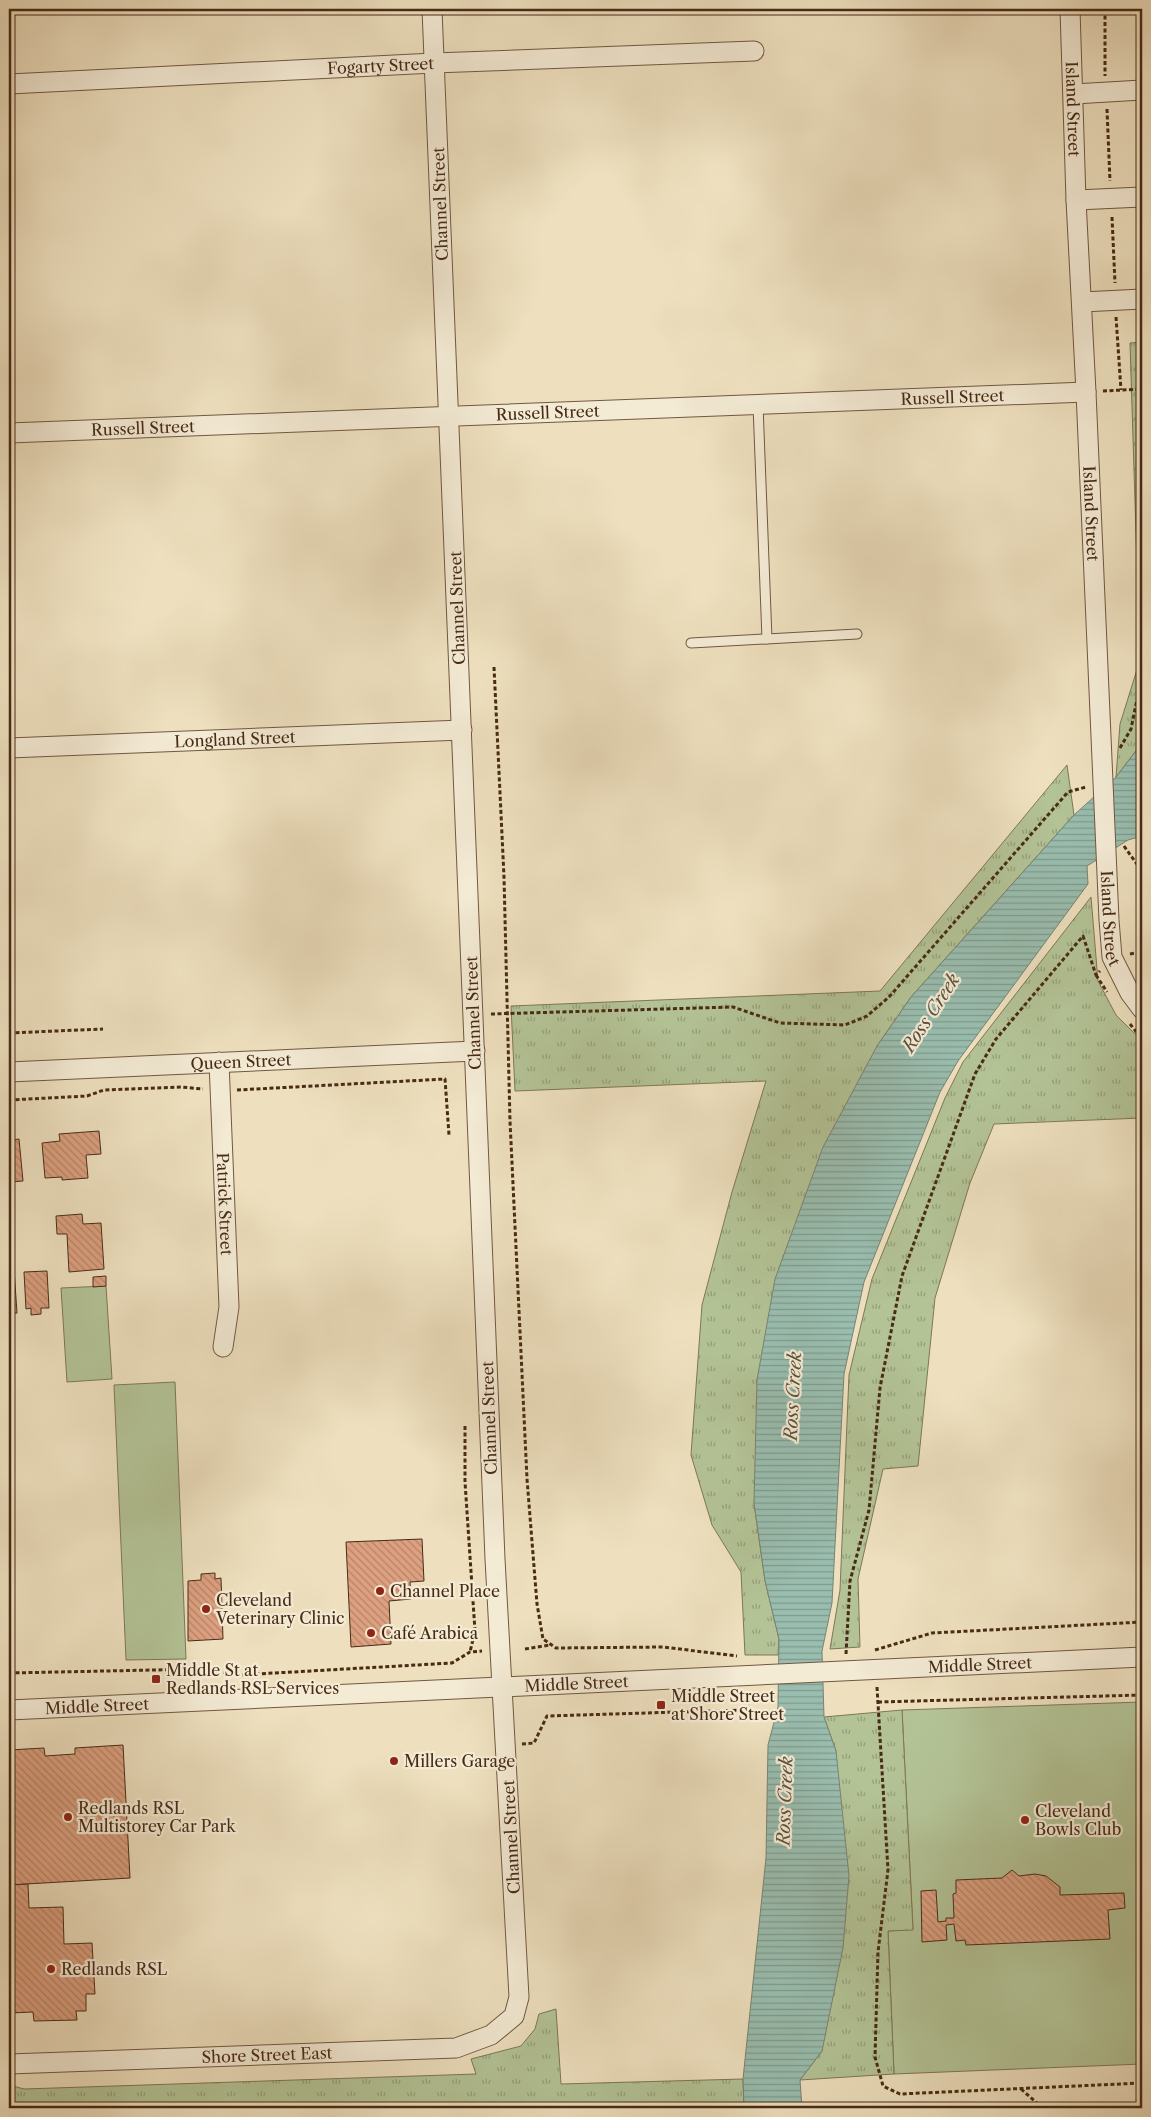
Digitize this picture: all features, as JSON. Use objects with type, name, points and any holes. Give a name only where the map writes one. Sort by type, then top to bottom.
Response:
[{"type":"street","name":"Channel Street","points":[[432,9],[495,1559],[502,1649],[519,1997],[514,2016]]},
{"type":"street","name":"Island Street","points":[[1070,9],[1076,200],[1112,957],[1130,993],[1142,1009]]},
{"type":"street","name":"Fogarty Street","points":[[9,84],[434,63],[754,51]]},
{"type":"street","points":[[1074,94],[1142,90]]},
{"type":"street","points":[[1076,200],[1142,198]]},
{"type":"street","points":[[1082,302],[1142,299]]},
{"type":"street","name":"Russell Street","points":[[9,433],[1086,392]]},
{"type":"street","name":"Longland Street","points":[[9,748],[462,730]]},
{"type":"street","name":"Queen Street","points":[[9,1072],[474,1051]]},
{"type":"street","name":"Patrick Street","points":[[219,1062],[229,1307],[223,1347]]},
{"type":"street","name":"Middle Street","points":[[9,1710],[504,1686],[756,1682],[846,1661],[876,1670],[1142,1657]]},
{"type":"street","name":"Shore Street East","points":[[9,2064],[456,2048],[491,2036],[514,2016]]},
{"type":"lane","points":[[758,405],[767,638]]},
{"type":"lane","points":[[691,643],[857,634]]},
{"type":"path","points":[[1086,392],[1141,389],[1142,544]]},
{"type":"path","points":[[494,667],[527,1479],[537,1604],[543,1640],[556,1648],[663,1647],[741,1656]]},
{"type":"path","points":[[1118,753],[1131,729],[1142,676]]},
{"type":"path","points":[[473,1015],[733,1007],[780,1022],[845,1025],[867,1016],[889,997],[1068,792],[1104,782]]},
{"type":"path","points":[[1123,844],[1139,867],[1142,952]]},
{"type":"path","points":[[1139,867],[1142,864]]},
{"type":"path","points":[[846,1661],[850,1581],[869,1510],[880,1388],[902,1276],[975,1074],[996,1039],[1083,936],[1096,976],[1112,957]]},
{"type":"path","points":[[9,1033],[103,1029]]},
{"type":"path","points":[[9,1100],[87,1096],[104,1090],[181,1087],[220,1091],[445,1079],[449,1135]]},
{"type":"path","points":[[465,1426],[466,1482],[475,1631],[470,1652]]},
{"type":"path","points":[[869,1651],[932,1633],[1142,1622]]},
{"type":"path","points":[[525,1649],[551,1645]]},
{"type":"path","points":[[9,1673],[202,1669],[239,1675],[452,1663],[470,1652],[502,1649]]},
{"type":"path","points":[[876,1670],[888,1870],[878,1952],[875,2057],[883,2086],[900,2094],[1142,2083]]},
{"type":"path","points":[[507,1746],[534,1743],[547,1716],[745,1710],[756,1682]]},
{"type":"path","points":[[878,1702],[1142,1695]]},
{"type":"path","points":[[1020,2088],[1038,2104],[1039,2108]]},
{"type":"green space","points":[[1142,342],[1142,743],[1116,777],[1120,724],[1140,660],[1130,343]]},
{"type":"green space","points":[[1067,765],[1074,815],[911,997],[877,1046],[754,1503],[765,1580],[779,1639],[778,1655],[745,1655],[741,1572],[712,1525],[691,1455],[702,1305],[732,1192],[766,1081],[515,1091],[511,1006],[880,991]]},
{"type":"green space","points":[[1091,897],[1098,981],[1116,1015],[1142,1041],[1142,1118],[994,1124],[970,1183],[935,1298],[918,1466],[883,1469],[858,1579],[860,1647],[830,1649],[840,1590],[849,1375],[872,1279],[945,1098],[963,1062]]},
{"type":"green space","points":[[106,1286],[112,1379],[67,1382],[61,1288]]},
{"type":"green space","points":[[175,1382],[186,1659],[126,1660],[114,1385]]},
{"type":"green space","name":"Cleveland Bowls Club","points":[[1142,1702],[1142,2064],[894,2074],[888,1931],[913,1929],[902,1710]]},
{"type":"green space","points":[[902,1710],[913,1930],[888,1931],[894,2074],[800,2080],[822,2051],[836,1751],[824,1717]]},
{"type":"green space","points":[[556,2009],[561,2084],[743,2079],[744,2108],[70,2108],[9,2106],[9,2085],[24,2089],[476,2074],[471,2059],[521,2046],[535,2029],[539,2014]]},
{"type":"water","name":"Ross Creek","points":[[1142,743],[1142,836],[1128,840],[1087,866],[1088,884],[958,1061],[940,1092],[864,1282],[844,1374],[832,1603],[822,1651],[824,1717],[836,1751],[849,1876],[843,1948],[822,2051],[800,2080],[802,2108],[744,2108],[743,2079],[766,1858],[768,1745],[778,1707],[779,1639],[765,1581],[754,1503],[757,1380],[775,1279],[823,1147],[877,1046],[911,997],[1074,815],[1116,777]]},
{"type":"building","points":[[99,1131],[101,1154],[86,1155],[88,1178],[62,1180],[62,1177],[45,1178],[42,1143],[60,1141],[59,1134]]},
{"type":"building","points":[[9,1132],[11,1140],[19,1139],[23,1181],[9,1182]]},
{"type":"building","points":[[82,1214],[83,1224],[101,1223],[104,1269],[69,1272],[67,1234],[57,1234],[56,1216]]},
{"type":"building","points":[[9,1269],[14,1269],[17,1313],[9,1314]]},
{"type":"building","points":[[47,1271],[49,1308],[41,1308],[41,1314],[31,1315],[31,1308],[26,1309],[24,1272]]},
{"type":"building","points":[[106,1276],[106,1286],[93,1287],[93,1277]]},
{"type":"building","name":"Channel Place","points":[[422,1539],[424,1581],[410,1582],[411,1599],[389,1601],[391,1644],[351,1647],[346,1542]]},
{"type":"building","name":"Cleveland Veterinary Clinic","points":[[215,1573],[215,1579],[221,1578],[223,1639],[188,1641],[188,1581],[201,1580],[201,1574]]},
{"type":"building","name":"Redlands RSL Multistorey Car Park","points":[[123,1745],[130,1878],[9,1885],[9,1750],[44,1748],[45,1756],[75,1754],[75,1748]]},
{"type":"building","points":[[1012,1870],[1019,1876],[1035,1874],[1046,1876],[1060,1887],[1060,1895],[1124,1893],[1125,1908],[1108,1910],[1110,1939],[966,1945],[965,1940],[956,1941],[954,1924],[946,1925],[947,1940],[922,1942],[921,1891],[936,1890],[938,1922],[946,1921],[946,1918],[954,1918],[953,1894],[956,1893],[956,1880],[1002,1878]]},
{"type":"building","name":"Redlands RSL","points":[[28,1884],[29,1908],[63,1907],[64,1944],[92,1943],[95,1994],[86,1994],[86,2011],[76,2011],[77,2020],[34,2021],[33,2012],[9,2013],[9,1885]]},
{"type":"place","name":"Channel Place","points":[[380,1591]]},
{"type":"place","name":"Cleveland Veterinary Clinic","points":[[206,1609]]},
{"type":"place","name":"Café Arabica","points":[[371,1633]]},
{"type":"place","name":"Middle St at Redlands RSL Services","points":[[156,1679]]},
{"type":"place","name":"Middle Street at Shore Street","points":[[661,1705]]},
{"type":"place","name":"Millers Garage","points":[[394,1761]]},
{"type":"place","name":"Redlands RSL Multistorey Car Park","points":[[68,1817]]},
{"type":"place","name":"Cleveland Bowls Club","points":[[1025,1820]]},
{"type":"place","name":"Redlands RSL","points":[[51,1969]]}]
